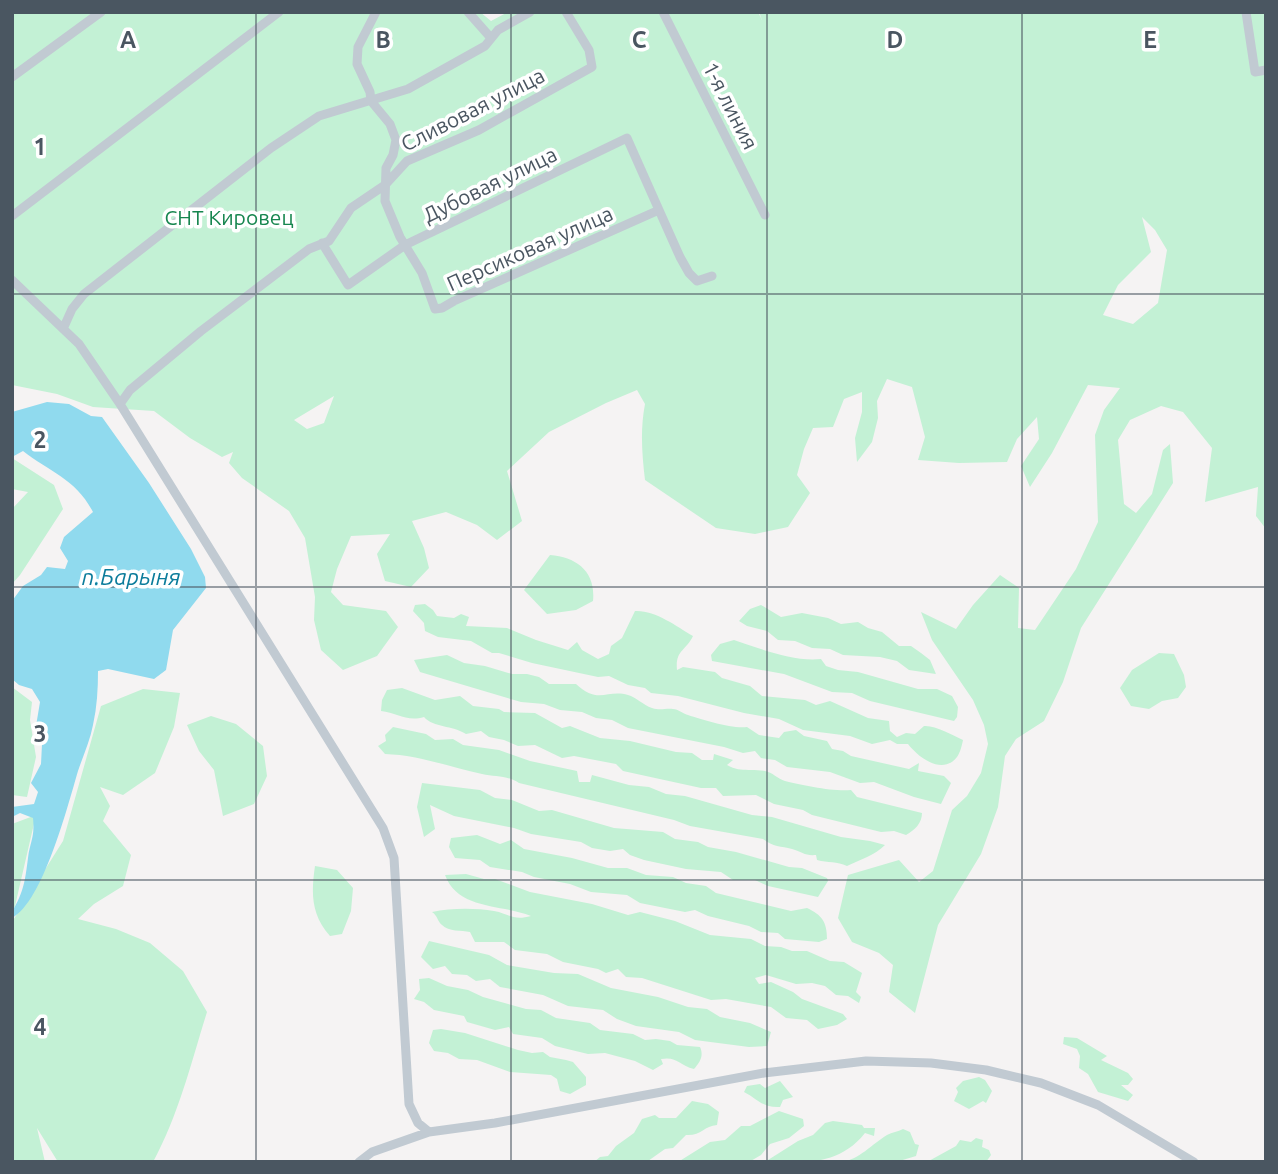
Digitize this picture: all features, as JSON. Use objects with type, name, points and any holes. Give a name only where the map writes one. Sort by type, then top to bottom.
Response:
[{"type":"street","points":[[12,77],[101,12]]},
{"type":"street","points":[[12,216],[279,12]]},
{"type":"street","name":"Персиковая улица","points":[[376,12],[358,47],[357,64],[370,92],[371,101],[390,124],[396,139],[393,155],[386,168],[385,201],[405,245],[422,273],[435,309],[659,210]]},
{"type":"street","points":[[468,12],[491,38]]},
{"type":"street","points":[[63,329],[72,309],[84,294],[271,148],[319,116],[408,89],[485,46],[498,30],[530,12]]},
{"type":"street","name":"Сливовая улица","points":[[120,404],[130,390],[201,331],[309,249],[329,241],[351,208],[385,185],[407,161],[479,130],[592,67],[589,50],[566,12]]},
{"type":"street","name":"1-я линия","points":[[663,12],[765,215]]},
{"type":"street","points":[[1246,12],[1255,72],[1266,70]]},
{"type":"street","name":"Дубовая улица","points":[[322,243],[348,285],[405,245],[627,138],[659,210]]},
{"type":"street","points":[[659,210],[689,272],[697,281],[712,276]]},
{"type":"street","points":[[13,282],[79,344],[120,404],[383,828],[394,858],[409,1104],[418,1123],[429,1132]]},
{"type":"street","points":[[359,1162],[372,1152],[429,1132],[495,1123],[764,1073],[866,1061],[931,1063],[986,1070],[1041,1083],[1098,1105],[1194,1162]]},
{"type":"green space","name":"СНТ Кировец","points":[[12,12],[480,12],[491,21],[508,12],[758,12],[762,20],[759,12],[1266,12],[1266,529],[1256,516],[1258,487],[1205,502],[1212,448],[1183,412],[1161,406],[1130,420],[1118,440],[1124,504],[1136,513],[1152,494],[1163,450],[1170,444],[1173,483],[1081,628],[1063,682],[1044,721],[1016,739],[1005,756],[998,807],[981,854],[938,925],[915,1013],[889,992],[893,965],[879,953],[852,942],[838,918],[848,875],[899,860],[919,882],[933,871],[952,810],[967,796],[981,773],[988,744],[984,725],[973,700],[932,640],[921,612],[956,629],[1000,575],[1019,588],[1018,628],[1035,630],[1076,569],[1098,522],[1095,435],[1104,410],[1120,388],[1088,385],[1052,453],[1030,487],[1021,466],[1039,439],[1037,417],[1017,439],[1007,462],[918,460],[925,437],[912,387],[887,379],[877,401],[878,418],[872,442],[857,462],[855,438],[862,412],[862,392],[844,399],[833,427],[813,428],[797,475],[810,493],[788,527],[755,534],[716,528],[645,480],[642,423],[645,404],[637,390],[549,432],[507,471],[522,521],[497,540],[477,525],[446,512],[412,521],[424,548],[429,568],[411,587],[385,581],[377,554],[390,534],[351,536],[331,592],[343,605],[386,611],[398,627],[377,656],[343,670],[321,650],[314,620],[315,597],[305,538],[289,511],[242,478],[229,463],[233,452],[222,457],[190,438],[154,411],[93,407],[57,394],[12,385]],"holes":[[[1142,217],[1155,230],[1167,250],[1158,303],[1133,324],[1103,315],[1118,285],[1151,252]],[[334,396],[324,423],[307,429],[294,420]]]},
{"type":"green space","points":[[12,458],[54,485],[63,509],[12,584],[12,509],[28,492],[12,489]]},
{"type":"green space","points":[[550,555],[569,559],[583,568],[591,582],[593,601],[576,610],[547,614],[524,590]]},
{"type":"green space","points":[[425,604],[437,616],[454,618],[461,614],[469,617],[466,626],[507,628],[568,650],[577,642],[582,650],[598,659],[609,654],[611,646],[622,638],[635,611],[643,611],[665,619],[693,636],[679,654],[677,670],[683,667],[715,672],[722,678],[750,686],[762,696],[805,700],[816,705],[830,701],[868,718],[889,721],[890,731],[897,737],[906,733],[915,734],[924,726],[963,740],[957,757],[944,765],[938,765],[924,759],[908,744],[897,744],[890,740],[872,744],[850,736],[803,730],[779,719],[678,696],[651,693],[645,688],[628,685],[609,676],[598,677],[492,653],[471,641],[438,637],[425,631],[424,623],[413,611],[415,605]]},
{"type":"green space","points":[[761,605],[781,617],[802,613],[828,618],[841,624],[858,622],[882,632],[899,646],[911,646],[930,660],[936,674],[909,670],[897,661],[880,657],[843,655],[830,649],[778,640],[767,631],[739,621],[750,609]]},
{"type":"green space","points":[[734,640],[789,657],[821,659],[826,666],[838,670],[858,672],[918,689],[937,689],[952,696],[958,707],[957,717],[954,721],[870,701],[852,693],[832,692],[784,674],[712,661],[711,655],[720,644]]},
{"type":"green space","points":[[1159,653],[1174,654],[1184,675],[1186,687],[1178,698],[1162,701],[1149,709],[1131,706],[1120,688],[1132,670]]},
{"type":"green space","points":[[447,655],[464,663],[539,677],[549,684],[576,684],[590,694],[628,695],[652,708],[675,709],[717,724],[747,727],[759,735],[779,738],[784,732],[796,730],[804,736],[827,741],[832,749],[851,756],[909,769],[919,763],[918,771],[944,776],[951,783],[941,804],[874,782],[860,783],[830,772],[787,767],[775,760],[761,758],[755,751],[743,753],[628,728],[612,720],[596,718],[582,712],[521,702],[420,672],[414,660]]},
{"type":"green space","points":[[12,687],[32,702],[30,720],[36,757],[27,797],[12,795]]},
{"type":"green space","points":[[402,688],[435,700],[460,696],[473,706],[504,712],[535,713],[562,728],[570,726],[600,738],[692,753],[702,760],[713,760],[714,754],[733,760],[727,765],[737,769],[765,771],[785,781],[809,786],[851,790],[857,797],[922,813],[922,817],[917,826],[906,835],[894,831],[881,832],[774,804],[756,795],[723,796],[716,788],[701,788],[623,771],[616,764],[574,756],[562,758],[535,745],[518,746],[489,737],[481,731],[466,734],[428,721],[424,717],[407,718],[381,711],[387,690]]},
{"type":"green space","points":[[143,689],[180,693],[174,727],[155,773],[123,795],[100,787],[110,806],[103,821],[131,855],[123,886],[94,904],[78,919],[116,929],[150,943],[183,971],[207,1012],[177,1107],[153,1162],[58,1162],[37,1128],[45,1162],[12,1162],[12,922],[63,841],[101,706]]},
{"type":"green space","points":[[211,716],[236,724],[263,746],[267,776],[254,804],[223,816],[214,770],[199,751],[187,725]]},
{"type":"green space","points":[[393,727],[426,734],[435,740],[453,739],[463,745],[499,750],[530,761],[577,771],[579,782],[590,782],[592,775],[629,785],[649,787],[666,794],[685,796],[752,815],[772,817],[841,837],[885,845],[847,866],[817,860],[816,855],[774,845],[763,839],[690,826],[519,783],[505,777],[385,754],[378,746],[386,741],[385,735]]},
{"type":"green space","points":[[422,783],[480,790],[495,798],[512,800],[539,811],[552,810],[614,828],[663,832],[675,839],[698,842],[708,847],[802,868],[827,878],[828,881],[818,897],[768,886],[755,880],[733,880],[721,872],[686,869],[644,860],[623,849],[610,851],[592,848],[581,842],[531,834],[454,816],[430,805],[435,829],[424,837],[417,807]]},
{"type":"green space","points":[[36,815],[12,919],[12,824]]},
{"type":"green space","points":[[477,835],[500,844],[511,840],[524,849],[608,868],[627,868],[646,875],[673,877],[686,883],[706,886],[716,893],[791,911],[807,908],[823,920],[827,939],[819,942],[785,939],[778,933],[761,932],[695,910],[685,912],[640,903],[627,895],[591,892],[522,872],[490,867],[480,860],[455,858],[449,847],[451,838]]},
{"type":"green space","points":[[315,866],[337,870],[353,888],[351,911],[342,934],[330,936],[319,920],[313,894]]},
{"type":"green space","points":[[466,874],[495,879],[530,892],[592,904],[628,915],[640,912],[675,921],[710,935],[751,939],[765,946],[807,951],[830,961],[844,962],[862,973],[856,992],[861,997],[859,1003],[848,996],[836,995],[825,986],[796,984],[766,975],[755,978],[759,984],[771,982],[802,999],[843,1014],[847,1019],[837,1025],[818,1029],[807,1020],[786,1018],[771,1007],[726,999],[711,1000],[642,978],[626,977],[618,969],[606,973],[563,962],[547,954],[515,950],[504,942],[475,942],[470,932],[445,927],[432,912],[471,909],[516,917],[531,916],[470,900],[451,886],[445,875]]},
{"type":"green space","points":[[429,941],[489,955],[507,965],[578,974],[611,988],[658,997],[688,1007],[707,1009],[720,1017],[750,1023],[771,1032],[767,1046],[749,1047],[695,1040],[679,1032],[636,1026],[603,1010],[568,1006],[543,995],[500,987],[490,979],[476,981],[467,975],[452,974],[445,966],[433,969],[421,957]]},
{"type":"green space","points":[[429,978],[483,997],[526,1009],[541,1010],[556,1018],[590,1023],[600,1030],[633,1034],[645,1040],[656,1039],[677,1045],[700,1047],[701,1059],[694,1069],[675,1060],[661,1059],[663,1064],[653,1070],[635,1061],[605,1053],[588,1054],[555,1046],[542,1038],[513,1034],[509,1027],[495,1030],[467,1022],[464,1016],[434,1010],[424,1002],[414,999],[420,990],[419,979]]},
{"type":"green space","points":[[433,1030],[465,1033],[518,1050],[543,1052],[550,1057],[573,1062],[586,1077],[586,1085],[570,1094],[560,1091],[557,1079],[551,1075],[510,1072],[477,1060],[459,1059],[448,1053],[434,1051],[429,1043]]},
{"type":"green space","points":[[1064,1037],[1077,1038],[1107,1056],[1101,1060],[1128,1073],[1133,1079],[1128,1085],[1121,1085],[1133,1095],[1128,1101],[1098,1092],[1088,1074],[1079,1068],[1080,1056],[1077,1049],[1063,1044]]},
{"type":"green space","points":[[979,1077],[985,1080],[992,1091],[986,1103],[983,1101],[969,1109],[954,1101],[958,1092],[956,1088],[963,1081]]},
{"type":"green space","points":[[780,1081],[793,1097],[783,1100],[780,1107],[764,1105],[744,1092],[747,1086],[760,1084],[765,1088]]},
{"type":"green space","points":[[692,1101],[708,1104],[719,1112],[717,1125],[686,1135],[673,1148],[665,1149],[648,1161],[594,1162],[600,1157],[608,1156],[616,1146],[634,1133],[642,1119],[655,1115],[659,1118],[676,1118]]},
{"type":"green space","points":[[779,1111],[803,1119],[804,1126],[789,1138],[770,1144],[761,1155],[749,1162],[678,1162],[710,1142],[725,1140],[741,1126],[750,1126]]},
{"type":"green space","points":[[833,1121],[875,1128],[874,1136],[865,1133],[843,1152],[817,1161],[760,1162],[813,1135],[825,1123]]},
{"type":"green space","points":[[903,1129],[910,1132],[915,1144],[919,1145],[916,1156],[896,1162],[841,1162],[854,1158],[887,1135]]},
{"type":"green space","points":[[976,1138],[983,1140],[982,1147],[989,1150],[991,1155],[986,1162],[927,1162],[956,1146],[960,1140],[971,1142]]},
{"type":"water","name":"п.Барыня","points":[[47,402],[69,404],[91,416],[102,417],[191,549],[205,577],[206,588],[173,630],[166,670],[154,679],[108,669],[98,671],[92,731],[53,851],[34,893],[12,918],[25,880],[33,835],[33,818],[20,813],[12,817],[12,807],[34,804],[38,792],[31,783],[41,764],[42,744],[36,726],[40,702],[32,689],[19,685],[12,679],[12,601],[23,586],[41,575],[47,567],[65,569],[68,561],[60,548],[64,537],[93,512],[79,492],[62,477],[23,451],[12,457],[12,412]]}]
